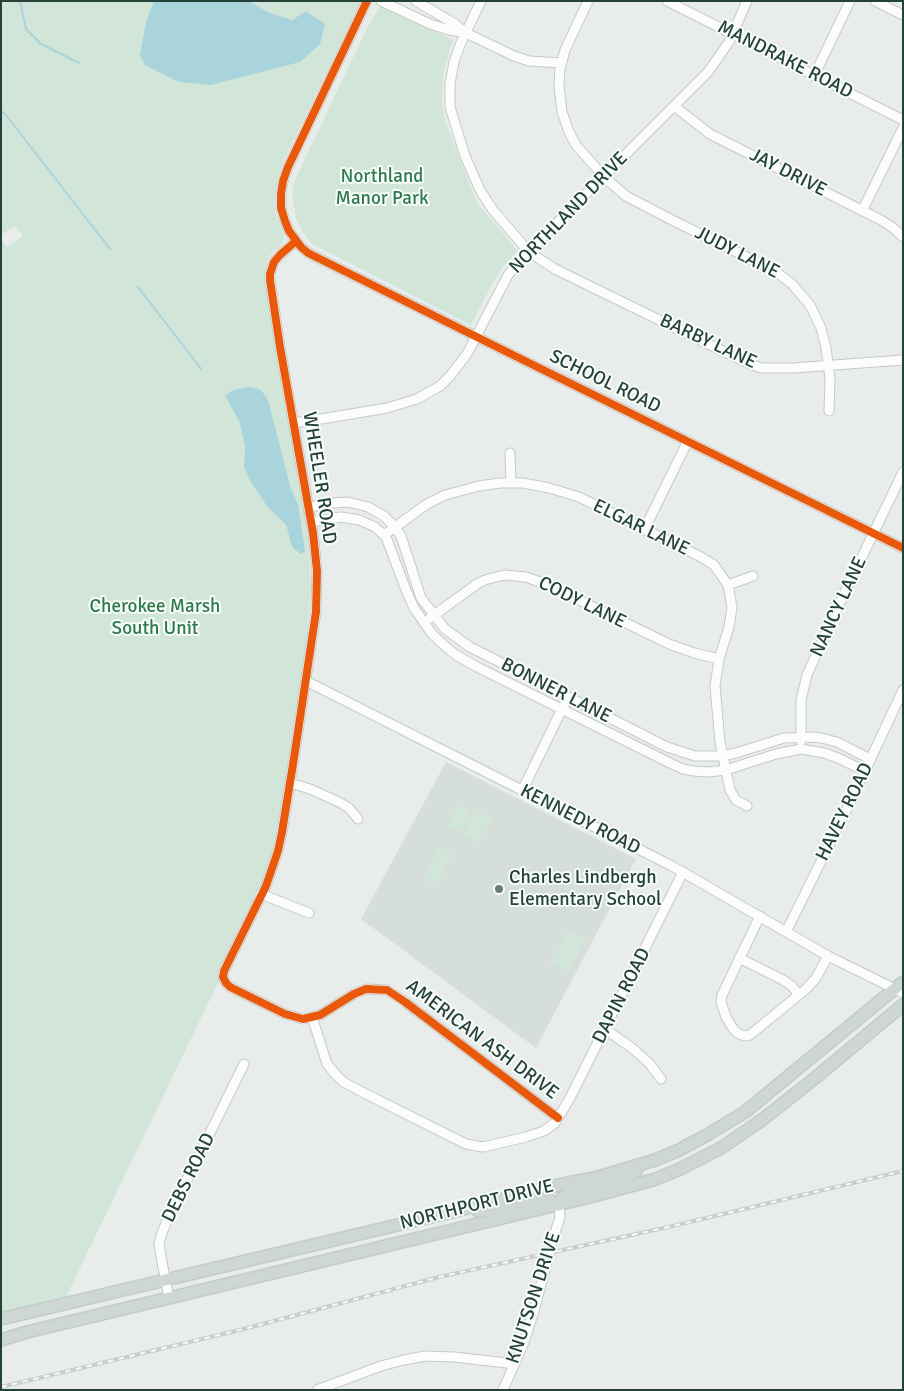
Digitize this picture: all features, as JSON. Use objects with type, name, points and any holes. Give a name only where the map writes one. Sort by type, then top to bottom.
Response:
[{"type":"main road","name":"NORTHPORT DRIVE","points":[[1,1319],[444,1214],[566,1183],[598,1177],[655,1160],[707,1135],[745,1112],[900,988]]},
{"type":"main road","name":"NORTHPORT DRIVE","points":[[1,1340],[27,1332],[559,1205],[653,1180],[678,1170],[721,1148],[762,1120],[903,1005]]},
{"type":"main road","points":[[444,1214],[492,1210],[534,1202],[554,1201],[559,1205],[562,1198],[568,1194],[606,1186],[655,1160]]},
{"type":"street","points":[[296,241],[287,226],[281,208],[283,181],[367,1]]},
{"type":"street","points":[[381,1],[430,24],[466,34],[522,59],[534,62],[561,62]]},
{"type":"street","points":[[416,1],[455,24],[466,34]]},
{"type":"street","name":"BARBY LANE","points":[[481,1],[454,62],[451,76],[450,107],[465,156],[480,190],[492,209],[529,252],[555,269],[761,368],[793,368],[903,360]]},
{"type":"street","name":"JUDY LANE","points":[[588,1],[561,62],[559,86],[562,112],[576,145],[604,176],[626,196],[763,264],[786,279],[807,300],[818,320],[826,348],[830,387],[829,411]]},
{"type":"street","name":"MANDRAKE ROAD","points":[[667,1],[903,120]]},
{"type":"street","name":"NORTHLAND DRIVE","points":[[294,422],[387,408],[418,399],[432,391],[450,376],[467,354],[508,275],[708,72],[725,47],[747,1]]},
{"type":"street","points":[[814,76],[850,1]]},
{"type":"street","points":[[875,1],[903,15]]},
{"type":"street","name":"JAY DRIVE","points":[[674,106],[710,134],[879,219],[903,237]]},
{"type":"street","points":[[862,211],[903,128]]},
{"type":"street","name":"SCHOOL ROAD","points":[[296,241],[308,253],[903,548]]},
{"type":"street","name":"WHEELER ROAD","points":[[296,241],[276,259],[270,274],[315,546],[317,595],[313,636],[278,851],[268,878],[224,971],[223,977],[230,986],[285,1014],[304,1019],[312,1017]]},
{"type":"street","points":[[644,530],[688,441]]},
{"type":"street","points":[[510,453],[510,483]]},
{"type":"street","name":"NANCY LANE","points":[[801,749],[800,700],[807,674],[903,472]]},
{"type":"street","name":"ELGAR LANE","points":[[384,535],[428,504],[445,495],[478,486],[523,483],[568,493],[714,565],[728,585],[732,607],[732,615],[720,659],[716,686],[720,742],[730,790],[734,797],[748,806]]},
{"type":"street","name":"BONNER LANE","points":[[309,507],[348,502],[360,504],[384,516],[401,536],[422,598],[445,629],[470,647],[666,746],[695,756],[722,756],[784,738],[800,736],[828,739],[870,759]]},
{"type":"street","points":[[311,522],[342,517],[348,518],[367,523],[384,535]]},
{"type":"street","name":"BONNER LANE","points":[[384,535],[414,608],[432,634],[446,647],[477,667],[562,708],[649,754],[683,769],[708,772],[726,770],[776,754],[801,749],[824,753],[865,771]]},
{"type":"street","name":"CODY LANE","points":[[424,623],[477,584],[486,580],[504,576],[526,578],[548,585],[669,644],[694,653],[720,659]]},
{"type":"street","points":[[728,585],[754,576]]},
{"type":"street","name":"KENNEDY ROAD","points":[[306,681],[683,872],[828,956],[900,988]]},
{"type":"street","name":"HAVEY ROAD","points":[[786,932],[903,690]]},
{"type":"street","points":[[522,790],[568,696]]},
{"type":"street","points":[[290,783],[310,789],[339,802],[349,808],[358,819]]},
{"type":"street","name":"DAPIN ROAD","points":[[558,1118],[605,1030],[683,872]]},
{"type":"street","points":[[261,894],[309,913]]},
{"type":"street","points":[[760,916],[722,995],[721,1002],[726,1017],[734,1030],[745,1036],[750,1035],[806,989],[816,978],[828,956]]},
{"type":"street","points":[[739,958],[783,980],[799,994]]},
{"type":"street","name":"AMERICAN ASH DRIVE","points":[[312,1017],[320,1015],[354,994],[366,989],[387,990],[419,1012],[558,1118]]},
{"type":"street","points":[[312,1017],[327,1064],[341,1080],[466,1144],[483,1147],[526,1137],[548,1129],[558,1118]]},
{"type":"street","points":[[605,1030],[632,1048],[649,1063],[661,1079]]},
{"type":"street","name":"DEBS ROAD","points":[[169,1298],[159,1244],[162,1233],[244,1064]]},
{"type":"street","name":"KNUTSON DRIVE","points":[[503,1390],[516,1361],[534,1311],[560,1217],[559,1205]]},
{"type":"street","points":[[316,1390],[381,1366],[425,1356],[507,1363],[516,1361]]},
{"type":"shaded area","name":"Charles Lindbergh Elementary School","points":[[446,762],[636,859],[536,1048],[361,919]]},
{"type":"green space","name":"Cherokee Marsh South Unit","points":[[1,1],[154,1],[146,22],[259,72],[299,62],[324,24],[307,12],[292,20],[268,12],[249,1],[361,1],[278,176],[274,203],[276,215],[284,234],[284,240],[268,259],[265,272],[274,339],[306,520],[311,585],[305,664],[273,849],[263,879],[219,969],[220,983],[216,987],[65,1299],[1,1315],[1,239],[7,247],[23,236],[15,226],[1,235]],"holes":[[[225,396],[273,423],[291,489],[298,504],[292,547],[286,525],[268,506],[244,467],[245,446],[239,421]]]},
{"type":"green space","name":"Northland Manor Park","points":[[381,5],[453,40],[443,75],[442,100],[444,117],[478,204],[518,251],[495,279],[471,325],[312,244],[296,219],[292,193],[295,180],[368,26]]},
{"type":"green space","points":[[459,804],[471,811],[460,832],[448,825]]},
{"type":"green space","points":[[477,812],[493,820],[477,842],[464,834]]},
{"type":"green space","points":[[440,847],[451,854],[436,885],[424,879]]},
{"type":"green space","points":[[569,930],[586,940],[568,971],[550,963],[550,961]]},
{"type":"water","points":[[154,1],[249,1],[268,12],[292,20],[306,11],[325,24],[320,44],[300,62],[211,85],[179,82],[145,65],[140,55],[146,22]]},
{"type":"water","points":[[250,387],[261,390],[268,400],[291,489],[298,504],[305,551],[301,554],[292,547],[286,525],[267,506],[251,482],[244,467],[245,446],[239,421],[225,396],[233,390]]},
{"type":"waterway","points":[[20,1],[26,29],[41,44],[79,63]]},
{"type":"waterway","points":[[1,111],[110,249]]},
{"type":"waterway","points":[[138,287],[202,370]]},
{"type":"railway","points":[[1,1387],[244,1329],[439,1277],[673,1226],[903,1171]]},
{"type":"cycle path","points":[[367,1],[283,181],[281,208],[289,231],[301,247],[308,253],[903,548]]},
{"type":"cycle path","points":[[296,241],[274,262],[270,280],[313,533],[317,571],[316,612],[278,851],[266,886],[224,971],[223,977],[230,987],[285,1014],[303,1019],[320,1015],[354,994],[366,989],[387,990],[558,1118]]},
{"type":"place","name":"Charles Lindbergh Elementary School","points":[[499,889]]}]
